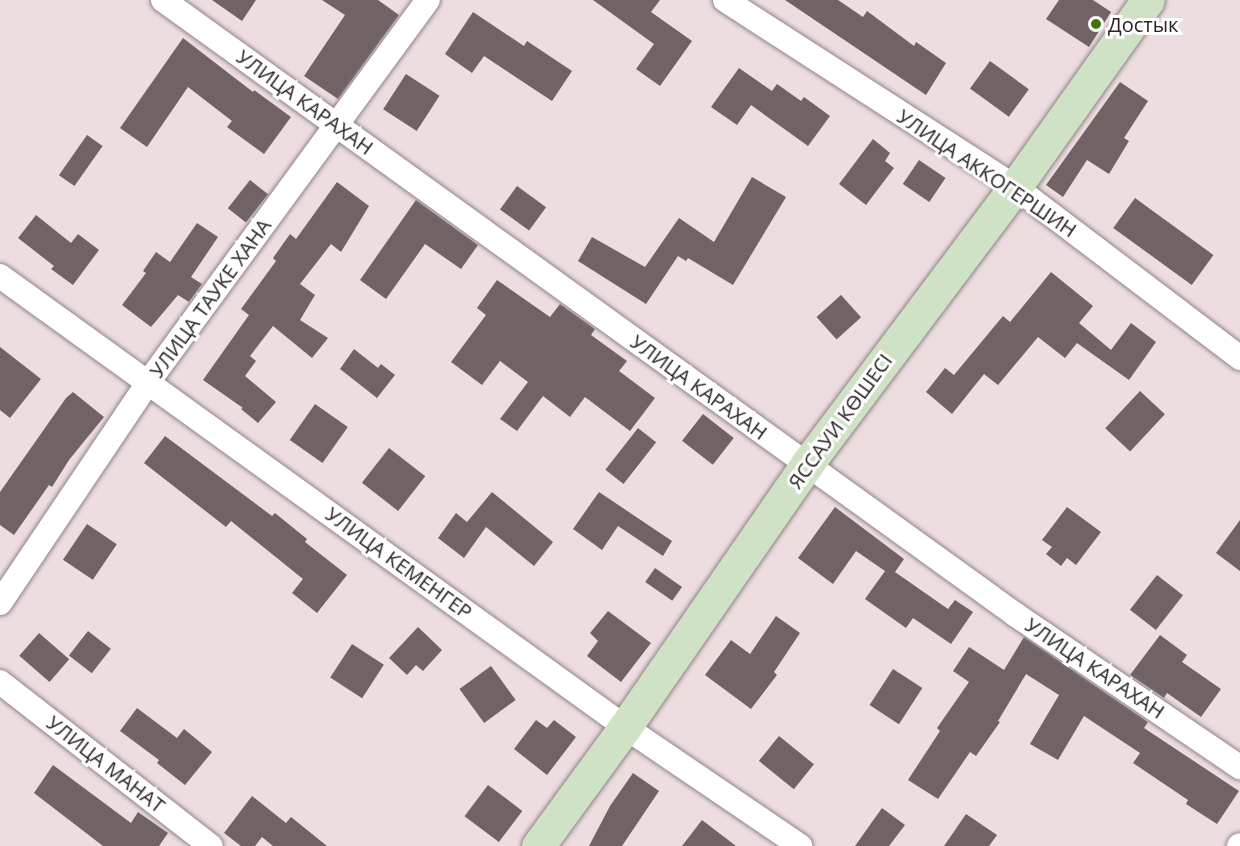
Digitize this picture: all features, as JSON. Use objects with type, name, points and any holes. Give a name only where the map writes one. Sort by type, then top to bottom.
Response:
[{"type":"main road","name":"ЯССАУИ КӨШЕСІ","points":[[538,846],[625,727],[807,465],[1015,187],[1148,0]]},
{"type":"street","name":"УЛИЦА КАРАХАН","points":[[162,0],[338,124],[1016,615],[1240,767]]},
{"type":"street","name":"УЛИЦА ТАУКЕ ХАНА","points":[[0,603],[149,381],[428,0]]},
{"type":"street","name":"УЛИЦА АККОГЕРШИН","points":[[725,0],[1015,187],[1240,358]]},
{"type":"street","name":"УЛИЦА КЕМЕНГЕР","points":[[0,276],[149,381],[625,727],[800,846]]},
{"type":"street","name":"УЛИЦА МАНАТ","points":[[0,682],[211,846]]},
{"type":"building","points":[[212,0],[256,0],[242,21]]},
{"type":"building","points":[[322,0],[378,0],[399,15],[338,99],[304,76],[345,15]]},
{"type":"building","points":[[593,0],[660,0],[651,12],[692,41],[660,86],[636,69],[654,44]]},
{"type":"building","points":[[785,0],[838,0],[863,17],[867,11],[914,46],[916,42],[946,63],[926,95]]},
{"type":"building","points":[[1059,0],[1093,0],[1111,12],[1089,47],[1046,19]]},
{"type":"building","points":[[473,12],[524,46],[527,41],[572,71],[552,101],[484,56],[472,73],[445,54]]},
{"type":"building","points":[[183,38],[253,92],[254,90],[291,117],[264,154],[227,127],[232,121],[188,87],[147,147],[120,128]]},
{"type":"building","points":[[990,61],[1029,89],[1009,117],[970,89]]},
{"type":"building","points":[[739,68],[772,91],[777,84],[801,101],[804,97],[830,116],[808,146],[751,105],[737,125],[711,107]]},
{"type":"building","points":[[406,74],[440,96],[417,131],[383,109]]},
{"type":"building","points":[[1120,82],[1148,101],[1124,138],[1129,141],[1109,174],[1087,160],[1063,197],[1046,185]]},
{"type":"building","points":[[87,135],[103,146],[74,186],[59,175]]},
{"type":"building","points":[[873,139],[890,153],[885,161],[894,168],[866,205],[839,184]]},
{"type":"building","points":[[919,160],[946,178],[929,202],[903,184]]},
{"type":"building","points":[[752,177],[786,197],[733,285],[688,258],[686,261],[678,256],[646,304],[578,261],[592,237],[645,267],[679,218],[714,242]]},
{"type":"building","points":[[250,180],[268,194],[246,223],[228,208]]},
{"type":"building","points":[[337,182],[369,206],[341,252],[331,244],[300,284],[315,295],[300,320],[328,338],[312,358],[273,326],[250,356],[256,361],[245,376],[276,402],[258,423],[241,409],[243,408],[203,380],[249,315],[241,309],[276,261],[273,258],[290,234],[296,239]]},
{"type":"building","points":[[517,186],[546,207],[529,231],[500,209]]},
{"type":"building","points":[[1135,198],[1213,255],[1192,285],[1113,228]]},
{"type":"building","points":[[416,200],[478,245],[461,269],[425,244],[386,299],[360,280]]},
{"type":"building","points":[[36,215],[71,243],[78,234],[99,250],[73,285],[51,269],[54,266],[18,238]]},
{"type":"building","points":[[197,223],[218,237],[191,277],[202,284],[189,302],[178,295],[151,327],[122,305],[146,273],[143,271],[156,252],[170,262]]},
{"type":"building","points":[[1051,272],[1093,306],[1079,323],[1111,350],[1131,323],[1156,342],[1129,380],[1077,343],[1065,358],[1038,337],[998,385],[984,374],[952,414],[926,392],[945,368],[954,375],[1003,316],[1010,322]]},
{"type":"building","points":[[497,280],[550,317],[560,304],[595,329],[591,335],[627,361],[619,371],[655,398],[630,431],[585,397],[570,417],[543,396],[517,431],[500,419],[528,382],[500,361],[482,385],[451,362],[486,315],[477,308]]},
{"type":"building","points":[[841,295],[861,317],[837,339],[816,317]]},
{"type":"building","points":[[0,347],[41,379],[10,418],[0,410]]},
{"type":"building","points":[[354,349],[378,368],[381,364],[395,375],[377,398],[340,369]]},
{"type":"building","points":[[1140,391],[1165,414],[1130,451],[1105,428]]},
{"type":"building","points":[[73,392],[104,417],[69,460],[52,487],[49,485],[14,535],[0,525],[0,492],[66,398]]},
{"type":"building","points":[[315,404],[348,427],[323,463],[290,440]]},
{"type":"building","points":[[703,414],[734,438],[713,465],[682,441]]},
{"type":"building","points":[[638,428],[656,442],[623,484],[605,470]]},
{"type":"building","points":[[165,436],[272,516],[275,513],[307,539],[305,542],[347,575],[317,613],[292,593],[303,579],[231,521],[226,527],[144,463]]},
{"type":"building","points":[[389,448],[425,476],[398,511],[362,483]]},
{"type":"building","points":[[492,492],[553,542],[534,566],[486,527],[464,558],[438,538],[456,513],[467,522]]},
{"type":"building","points":[[599,492],[672,541],[663,556],[618,526],[602,550],[573,529]]},
{"type":"building","points":[[835,507],[904,559],[895,572],[948,609],[955,600],[973,612],[951,644],[913,618],[906,628],[865,599],[885,571],[856,551],[833,584],[798,558]]},
{"type":"building","points":[[1067,507],[1101,532],[1076,565],[1067,558],[1061,566],[1046,554],[1052,547],[1042,540]]},
{"type":"building","points":[[1240,520],[1240,571],[1216,553]]},
{"type":"building","points":[[87,524],[117,544],[93,580],[63,560]]},
{"type":"building","points":[[655,568],[682,587],[672,601],[645,582]]},
{"type":"building","points":[[1157,575],[1183,595],[1156,630],[1130,610]]},
{"type":"building","points":[[608,611],[651,643],[621,682],[587,656],[598,641],[590,633]]},
{"type":"building","points":[[776,616],[800,633],[774,672],[777,675],[751,709],[705,675],[731,640],[750,654]]},
{"type":"building","points":[[418,627],[442,650],[423,671],[416,665],[407,675],[389,658]]},
{"type":"building","points":[[88,631],[111,649],[92,673],[69,655]]},
{"type":"building","points":[[39,633],[69,659],[50,682],[19,656]]},
{"type":"building","points":[[1160,635],[1187,655],[1182,662],[1221,689],[1201,717],[1167,693],[1164,698],[1130,675]]},
{"type":"building","points":[[1024,637],[1148,722],[1144,728],[1239,791],[1217,824],[1186,804],[1188,800],[1133,763],[1140,753],[1084,716],[1058,760],[1030,744],[1059,695],[1026,674],[998,721],[1000,722],[976,756],[970,752],[938,799],[908,780],[940,731],[937,728],[969,682],[953,671],[969,647],[1004,670]]},
{"type":"building","points":[[352,644],[384,665],[362,698],[330,678]]},
{"type":"building","points":[[491,666],[516,700],[484,723],[459,689]]},
{"type":"building","points":[[893,669],[922,688],[899,724],[870,705]]},
{"type":"building","points":[[137,708],[177,738],[184,729],[212,752],[185,785],[157,763],[159,760],[120,731]]},
{"type":"building","points":[[536,720],[547,728],[554,720],[576,737],[547,775],[514,749]]},
{"type":"building","points":[[779,736],[814,764],[794,789],[759,761]]},
{"type":"building","points":[[53,765],[131,823],[138,812],[168,833],[159,846],[103,846],[34,793]]},
{"type":"building","points":[[633,773],[659,791],[622,846],[589,846],[610,806]]},
{"type":"building","points":[[488,785],[522,811],[499,842],[465,816]]},
{"type":"building","points":[[252,796],[286,823],[291,817],[327,846],[273,846],[262,837],[255,846],[241,846],[224,833]]},
{"type":"building","points":[[882,808],[905,825],[889,846],[855,846]]},
{"type":"building","points":[[966,814],[997,835],[989,846],[944,846]]},
{"type":"building","points":[[702,820],[736,846],[682,846]]},
{"type":"place","name":"Достык","points":[[1096,24]]}]
